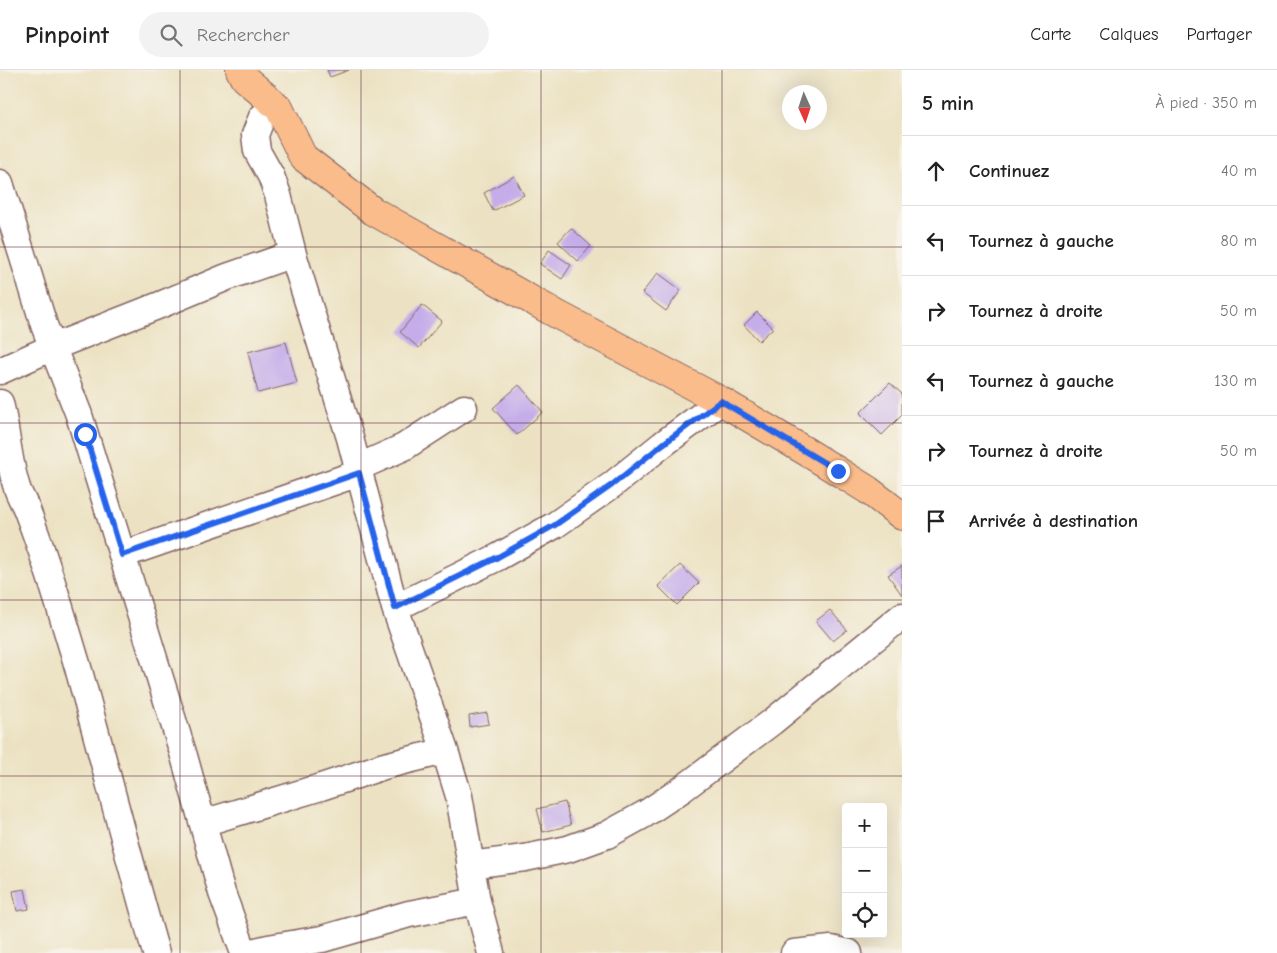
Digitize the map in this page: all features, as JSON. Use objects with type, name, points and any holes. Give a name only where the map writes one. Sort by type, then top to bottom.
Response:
[{"type":"main road","points":[[240,70],[244,78],[279,108],[303,157],[374,211],[560,316],[721,401],[815,456],[868,490],[902,516]]},
{"type":"street","points":[[279,108],[262,117],[256,134],[257,151],[271,176],[278,195],[359,473],[395,608],[459,796],[477,901],[491,953]]},
{"type":"street","points":[[0,183],[44,325],[79,415],[203,823],[222,893],[244,953]]},
{"type":"street","points":[[0,371],[53,346],[160,305],[226,277],[294,254]]},
{"type":"street","points":[[395,608],[498,557],[555,525],[612,485],[721,401]]},
{"type":"street","points":[[0,403],[6,427],[9,459],[73,650],[126,852],[156,953]]},
{"type":"street","points":[[359,473],[360,467],[404,447],[464,408]]},
{"type":"street","points":[[122,555],[359,473]]},
{"type":"street","points":[[470,865],[525,858],[568,849],[607,835],[645,814],[681,790],[772,722],[902,616]]},
{"type":"street","points":[[203,823],[384,766],[445,751]]},
{"type":"street","points":[[248,953],[322,940],[409,914],[477,901]]},
{"type":"street","points":[[794,953],[831,950],[849,953]]},
{"type":"building","points":[[327,70],[349,70],[330,77]]},
{"type":"building","points":[[514,176],[524,195],[493,211],[484,193]]},
{"type":"building","points":[[571,228],[591,246],[578,261],[558,242]]},
{"type":"building","points":[[549,250],[571,265],[562,279],[540,264]]},
{"type":"building","points":[[658,273],[681,290],[666,311],[642,293]]},
{"type":"building","points":[[422,305],[442,321],[419,348],[400,332]]},
{"type":"building","points":[[757,312],[773,328],[759,341],[744,325]]},
{"type":"building","points":[[286,342],[297,383],[258,393],[248,352]]},
{"type":"building","points":[[890,383],[902,394],[902,415],[882,435],[860,413]]},
{"type":"building","points":[[519,385],[543,412],[517,435],[493,408]]},
{"type":"building","points":[[680,565],[699,583],[677,605],[658,586]]},
{"type":"building","points":[[902,566],[902,595],[888,575]]},
{"type":"building","points":[[830,610],[847,630],[833,641],[816,621]]},
{"type":"building","points":[[487,713],[489,724],[470,727],[469,716]]},
{"type":"building","points":[[565,802],[571,825],[543,832],[537,809]]},
{"type":"building","points":[[25,889],[29,909],[17,911],[13,891]]},
{"type":"route","points":[[85,434],[122,555],[359,473],[395,608],[498,557],[555,525],[612,485],[721,401],[838,471]]}]
